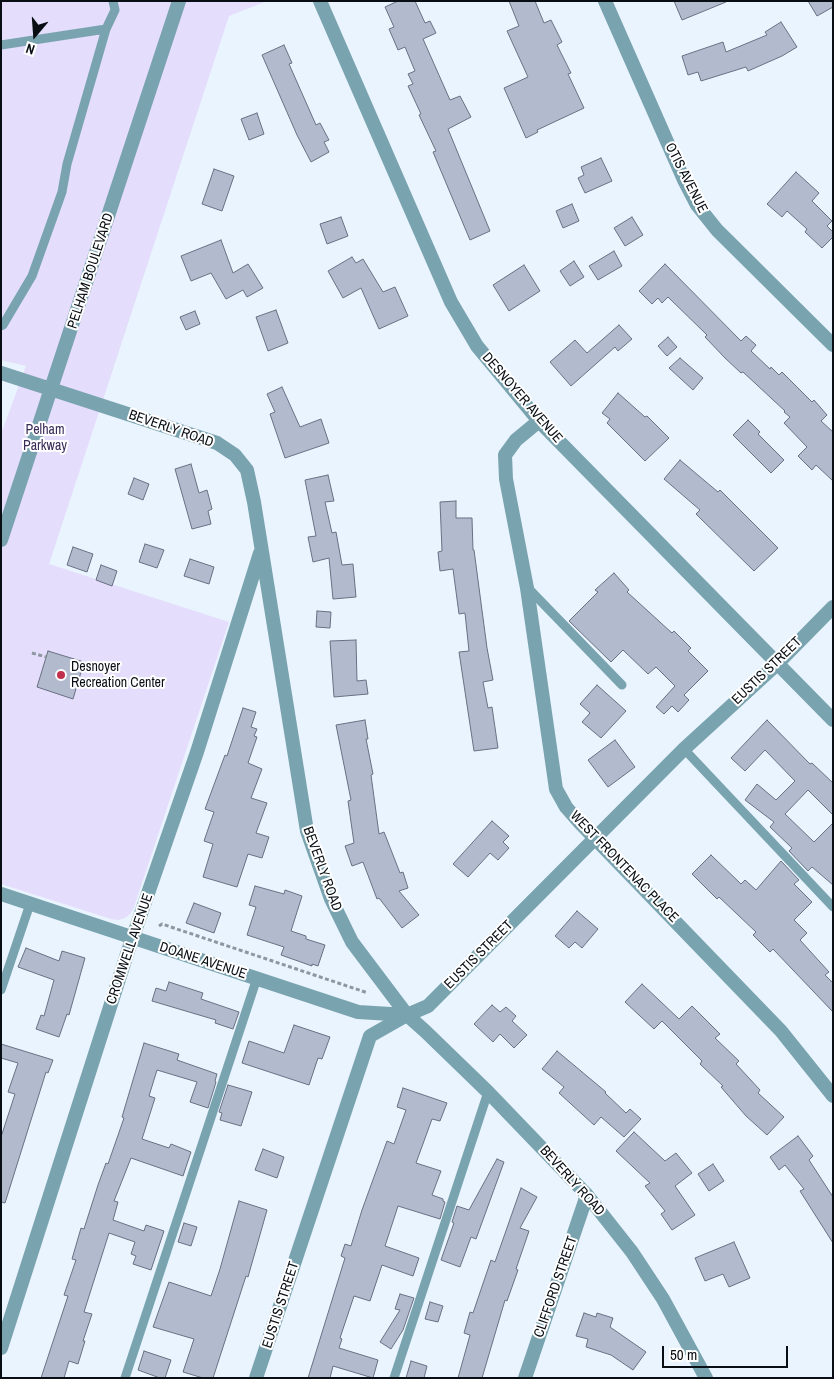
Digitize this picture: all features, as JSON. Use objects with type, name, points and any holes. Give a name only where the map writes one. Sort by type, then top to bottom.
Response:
[{"type":"street","name":"PELHAM BOULEVARD","points":[[1,540],[179,1]]},
{"type":"street","name":"DESNOYER AVENUE","points":[[320,1],[450,302],[477,346],[538,421],[833,720]]},
{"type":"street","name":"OTIS AVENUE","points":[[605,1],[684,180],[697,205],[716,230],[833,345]]},
{"type":"street","name":"BEVERLY ROAD","points":[[1,373],[217,443],[235,455],[247,470],[307,831],[331,899],[352,942],[407,1015],[488,1092],[587,1195],[632,1252],[658,1292],[706,1378]]},
{"type":"street","name":"WEST FRONTENAC PLACE","points":[[538,421],[516,440],[505,454],[506,479],[527,588],[556,789],[566,807],[781,1031],[833,1096]]},
{"type":"street","name":"CROMWELL AVENUE","points":[[1,1348],[132,939],[197,752],[261,551]]},
{"type":"street","name":"EUSTIS STREET","points":[[256,1378],[370,1036],[407,1015],[428,1006],[684,749],[777,664],[833,607]]},
{"type":"street","name":"DOANE AVENUE","points":[[1,894],[132,939],[358,1012],[407,1015]]},
{"type":"street","name":"CLIFFORD STREET","points":[[526,1378],[587,1195]]},
{"type":"lane","points":[[1,326],[32,276],[62,192],[67,164],[106,29],[115,10],[113,1]]},
{"type":"lane","points":[[1,45],[106,29]]},
{"type":"lane","points":[[527,588],[622,684]]},
{"type":"lane","points":[[684,749],[833,907]]},
{"type":"lane","points":[[1,990],[30,904]]},
{"type":"lane","points":[[126,1378],[257,978]]},
{"type":"lane","points":[[394,1378],[488,1092]]},
{"type":"path","points":[[32,653],[46,657]]},
{"type":"path","points":[[159,926],[162,924],[368,993]]},
{"type":"green space","name":"Pelham Parkway","points":[[1,1],[267,1],[229,16],[49,564],[229,622],[134,907],[125,918],[118,920],[1,884],[1,434],[26,366],[1,360]]},
{"type":"building","points":[[398,1],[415,1],[425,23],[430,21],[436,33],[423,39],[450,100],[460,96],[471,117],[448,129],[490,231],[470,240],[433,152],[436,151],[408,86],[413,84],[408,74],[415,71],[405,47],[398,50],[389,29],[394,27],[385,7]]},
{"type":"building","points":[[509,1],[535,1],[544,23],[551,20],[562,42],[557,45],[571,73],[568,74],[584,108],[537,130],[538,132],[526,138],[504,88],[528,77],[507,31],[519,26]]},
{"type":"building","points":[[674,1],[726,1],[726,2],[682,20]]},
{"type":"building","points":[[808,1],[833,1],[833,7],[817,16]]},
{"type":"building","points":[[781,22],[797,47],[782,56],[748,71],[746,67],[701,81],[698,72],[688,75],[682,56],[723,42],[726,52],[767,35],[765,32]]},
{"type":"building","points":[[284,45],[292,63],[289,64],[316,125],[320,123],[329,140],[324,142],[329,152],[311,162],[262,55]]},
{"type":"building","points":[[257,113],[264,134],[249,140],[241,119]]},
{"type":"building","points":[[601,158],[612,181],[585,193],[578,178],[584,175],[581,167]]},
{"type":"building","points":[[214,169],[234,176],[222,211],[202,204]]},
{"type":"building","points":[[796,172],[819,193],[812,201],[832,221],[827,226],[833,232],[833,237],[822,248],[805,232],[807,229],[787,211],[782,217],[767,204]]},
{"type":"building","points":[[572,204],[579,221],[563,228],[556,211]]},
{"type":"building","points":[[341,217],[348,236],[327,244],[320,224]]},
{"type":"building","points":[[632,217],[643,235],[625,246],[614,228]]},
{"type":"building","points":[[221,240],[233,273],[248,264],[263,288],[247,297],[243,290],[226,299],[211,273],[191,281],[181,256]]},
{"type":"building","points":[[614,251],[622,266],[598,280],[589,266]]},
{"type":"building","points":[[352,257],[356,263],[363,259],[383,292],[395,287],[408,316],[379,329],[361,288],[343,298],[328,271]]},
{"type":"building","points":[[574,261],[584,277],[570,286],[560,271]]},
{"type":"building","points":[[665,264],[741,341],[746,336],[756,345],[751,351],[770,369],[771,367],[779,375],[782,372],[812,402],[814,400],[827,415],[821,421],[833,432],[833,481],[816,465],[812,470],[798,456],[807,447],[784,423],[790,417],[785,411],[725,358],[705,337],[707,335],[668,297],[662,303],[658,298],[652,304],[639,291]]},
{"type":"building","points":[[524,265],[540,291],[509,311],[493,285]]},
{"type":"building","points":[[276,310],[288,343],[268,351],[256,317]]},
{"type":"building","points":[[195,311],[200,324],[186,330],[180,317]]},
{"type":"building","points":[[619,325],[632,339],[618,351],[615,347],[571,386],[550,362],[575,340],[587,353]]},
{"type":"building","points":[[668,337],[677,347],[667,356],[658,346]]},
{"type":"building","points":[[680,358],[703,378],[693,390],[669,368]]},
{"type":"building","points":[[282,387],[300,427],[321,419],[329,443],[285,458],[270,414],[275,412],[267,394]]},
{"type":"building","points":[[618,393],[645,417],[647,416],[669,438],[645,461],[607,423],[610,419],[602,413]]},
{"type":"building","points":[[748,420],[760,432],[758,434],[784,460],[771,473],[733,435]]},
{"type":"building","points":[[680,460],[718,492],[720,490],[778,548],[754,571],[696,514],[700,510],[664,479]]},
{"type":"building","points":[[191,464],[199,493],[207,490],[212,509],[208,511],[211,524],[192,529],[175,469]]},
{"type":"building","points":[[328,475],[334,501],[325,502],[332,533],[336,532],[342,565],[353,564],[356,597],[333,599],[329,558],[313,562],[308,537],[316,536],[305,480]]},
{"type":"building","points":[[134,478],[149,484],[143,500],[128,494]]},
{"type":"building","points":[[456,501],[456,518],[472,518],[473,550],[493,680],[483,682],[488,708],[492,707],[498,748],[474,751],[459,652],[469,651],[465,613],[459,614],[453,569],[440,571],[438,552],[442,551],[440,502]]},
{"type":"building","points":[[145,544],[164,550],[157,568],[139,562]]},
{"type":"building","points":[[73,547],[93,554],[87,572],[67,565]]},
{"type":"building","points":[[190,559],[214,567],[209,584],[184,576]]},
{"type":"building","points":[[101,565],[117,571],[112,586],[96,580]]},
{"type":"building","points":[[614,573],[629,590],[627,592],[672,633],[674,631],[691,648],[688,651],[708,671],[684,695],[689,700],[678,712],[672,706],[664,714],[656,707],[675,686],[656,667],[648,674],[623,650],[611,662],[569,621],[598,592],[595,590]]},
{"type":"building","points":[[317,611],[331,612],[330,628],[316,627]]},
{"type":"building","points":[[356,640],[357,681],[366,680],[368,694],[334,697],[330,641]]},
{"type":"building","name":"Desnoyer Recreation Center","points":[[48,651],[84,662],[73,699],[37,687]]},
{"type":"building","points":[[597,685],[626,711],[601,738],[582,722],[590,713],[580,704]]},
{"type":"building","points":[[243,708],[256,712],[251,727],[257,729],[254,736],[257,737],[248,763],[262,769],[251,798],[267,803],[256,833],[269,837],[262,858],[248,854],[237,887],[203,877],[213,844],[204,841],[214,812],[205,809],[225,755],[227,756]]},
{"type":"building","points":[[365,720],[379,834],[384,832],[400,873],[403,872],[408,888],[399,891],[419,915],[402,928],[379,898],[377,899],[363,862],[352,866],[345,846],[354,843],[348,801],[351,800],[336,725]]},
{"type":"building","points":[[767,720],[810,764],[812,763],[833,783],[833,815],[808,790],[785,814],[814,842],[833,823],[833,885],[812,867],[808,871],[789,851],[792,848],[770,827],[774,822],[745,800],[757,784],[776,800],[795,781],[765,750],[745,771],[731,758]]},
{"type":"building","points":[[615,740],[635,767],[608,787],[588,760]]},
{"type":"building","points":[[492,821],[509,836],[503,842],[509,848],[498,860],[490,853],[468,877],[453,864]]},
{"type":"building","points":[[711,855],[741,884],[745,880],[756,890],[781,861],[799,880],[794,884],[812,902],[794,920],[807,933],[800,940],[829,972],[825,975],[833,983],[833,1012],[773,949],[770,952],[753,935],[756,932],[719,897],[717,899],[692,874]]},
{"type":"building","points":[[255,886],[284,894],[285,890],[302,896],[291,931],[306,936],[306,939],[325,945],[318,966],[312,964],[312,966],[281,955],[284,947],[247,935],[256,907],[249,905]]},
{"type":"building","points":[[194,903],[221,913],[214,933],[186,923]]},
{"type":"building","points":[[577,911],[598,929],[582,948],[575,942],[569,948],[555,936]]},
{"type":"building","points":[[26,948],[59,961],[62,951],[85,958],[69,1015],[67,1014],[59,1037],[36,1029],[41,1015],[44,1016],[54,980],[18,967]]},
{"type":"building","points":[[169,982],[203,993],[201,999],[239,1012],[233,1029],[215,1023],[216,1020],[152,1001],[156,988],[166,991]]},
{"type":"building","points":[[642,984],[679,1019],[692,1006],[720,1034],[715,1038],[739,1061],[736,1064],[760,1090],[758,1093],[784,1117],[767,1135],[746,1116],[721,1087],[723,1086],[700,1064],[702,1061],[662,1021],[654,1029],[625,1002]]},
{"type":"building","points":[[492,1005],[500,1012],[506,1007],[516,1016],[512,1021],[527,1035],[514,1048],[500,1034],[493,1042],[474,1024]]},
{"type":"building","points":[[294,1025],[330,1037],[322,1059],[318,1058],[309,1085],[242,1063],[249,1041],[284,1053]]},
{"type":"building","points":[[144,1043],[179,1054],[177,1060],[217,1074],[216,1082],[208,1108],[190,1102],[197,1082],[157,1070],[149,1096],[155,1098],[142,1139],[169,1148],[171,1144],[191,1152],[183,1176],[131,1158],[114,1201],[118,1202],[113,1220],[144,1231],[146,1225],[164,1231],[151,1270],[133,1264],[136,1256],[131,1254],[135,1242],[109,1233],[84,1312],[92,1314],[78,1364],[69,1361],[64,1378],[41,1378],[68,1296],[64,1295],[76,1260],[72,1259],[81,1228],[84,1229],[98,1185],[106,1163],[108,1164],[124,1118],[122,1117]]},
{"type":"building","points":[[1,1044],[53,1060],[48,1073],[46,1072],[5,1203],[1,1202],[1,1137],[15,1094],[8,1092],[18,1063],[1,1058]]},
{"type":"building","points":[[557,1051],[606,1092],[626,1113],[630,1109],[641,1119],[624,1137],[601,1117],[594,1125],[559,1093],[564,1087],[542,1069]]},
{"type":"building","points":[[228,1085],[252,1092],[241,1126],[220,1120],[222,1113],[219,1112]]},
{"type":"building","points":[[403,1088],[447,1103],[440,1121],[432,1119],[416,1163],[441,1171],[432,1195],[443,1199],[445,1202],[440,1219],[398,1206],[385,1246],[419,1258],[413,1276],[382,1265],[370,1301],[354,1296],[340,1338],[342,1339],[339,1348],[378,1360],[373,1378],[333,1366],[330,1378],[308,1378],[345,1258],[341,1256],[345,1244],[351,1246],[387,1141],[394,1144],[406,1110],[397,1107]]},
{"type":"building","points":[[634,1132],[665,1161],[676,1153],[692,1173],[675,1186],[695,1215],[672,1230],[661,1214],[665,1211],[645,1186],[650,1183],[616,1151]]},
{"type":"building","points":[[798,1136],[813,1156],[809,1160],[833,1197],[833,1243],[800,1191],[804,1189],[785,1165],[779,1170],[770,1157]]},
{"type":"building","points":[[263,1149],[284,1157],[277,1178],[255,1170]]},
{"type":"building","points":[[497,1159],[504,1162],[476,1239],[471,1237],[460,1267],[441,1260],[454,1223],[452,1222],[457,1206],[469,1210]]},
{"type":"building","points":[[713,1164],[724,1181],[709,1191],[698,1174]]},
{"type":"building","points":[[521,1188],[537,1197],[520,1228],[529,1231],[516,1269],[518,1270],[507,1301],[505,1300],[482,1378],[458,1378],[470,1335],[464,1333],[470,1312],[473,1313],[491,1260],[495,1262]]},
{"type":"building","points":[[239,1201],[267,1210],[248,1277],[246,1276],[213,1378],[203,1378],[183,1372],[194,1339],[153,1327],[169,1282],[211,1296]]},
{"type":"building","points":[[184,1223],[197,1227],[191,1246],[178,1242]]},
{"type":"building","points":[[734,1242],[750,1278],[729,1287],[723,1274],[705,1281],[695,1258]]},
{"type":"building","points":[[400,1294],[414,1298],[403,1330],[391,1349],[380,1342],[400,1310],[395,1309]]},
{"type":"building","points":[[430,1302],[443,1306],[438,1322],[425,1319]]},
{"type":"building","points":[[584,1313],[596,1317],[597,1313],[613,1318],[610,1327],[646,1352],[633,1370],[611,1355],[586,1347],[588,1339],[576,1336]]},
{"type":"building","points":[[144,1351],[171,1360],[165,1378],[138,1370]]},
{"type":"building","points":[[411,1361],[427,1366],[424,1378],[406,1378]]},
{"type":"place","name":"Desnoyer Recreation Center","points":[[61,675]]}]
